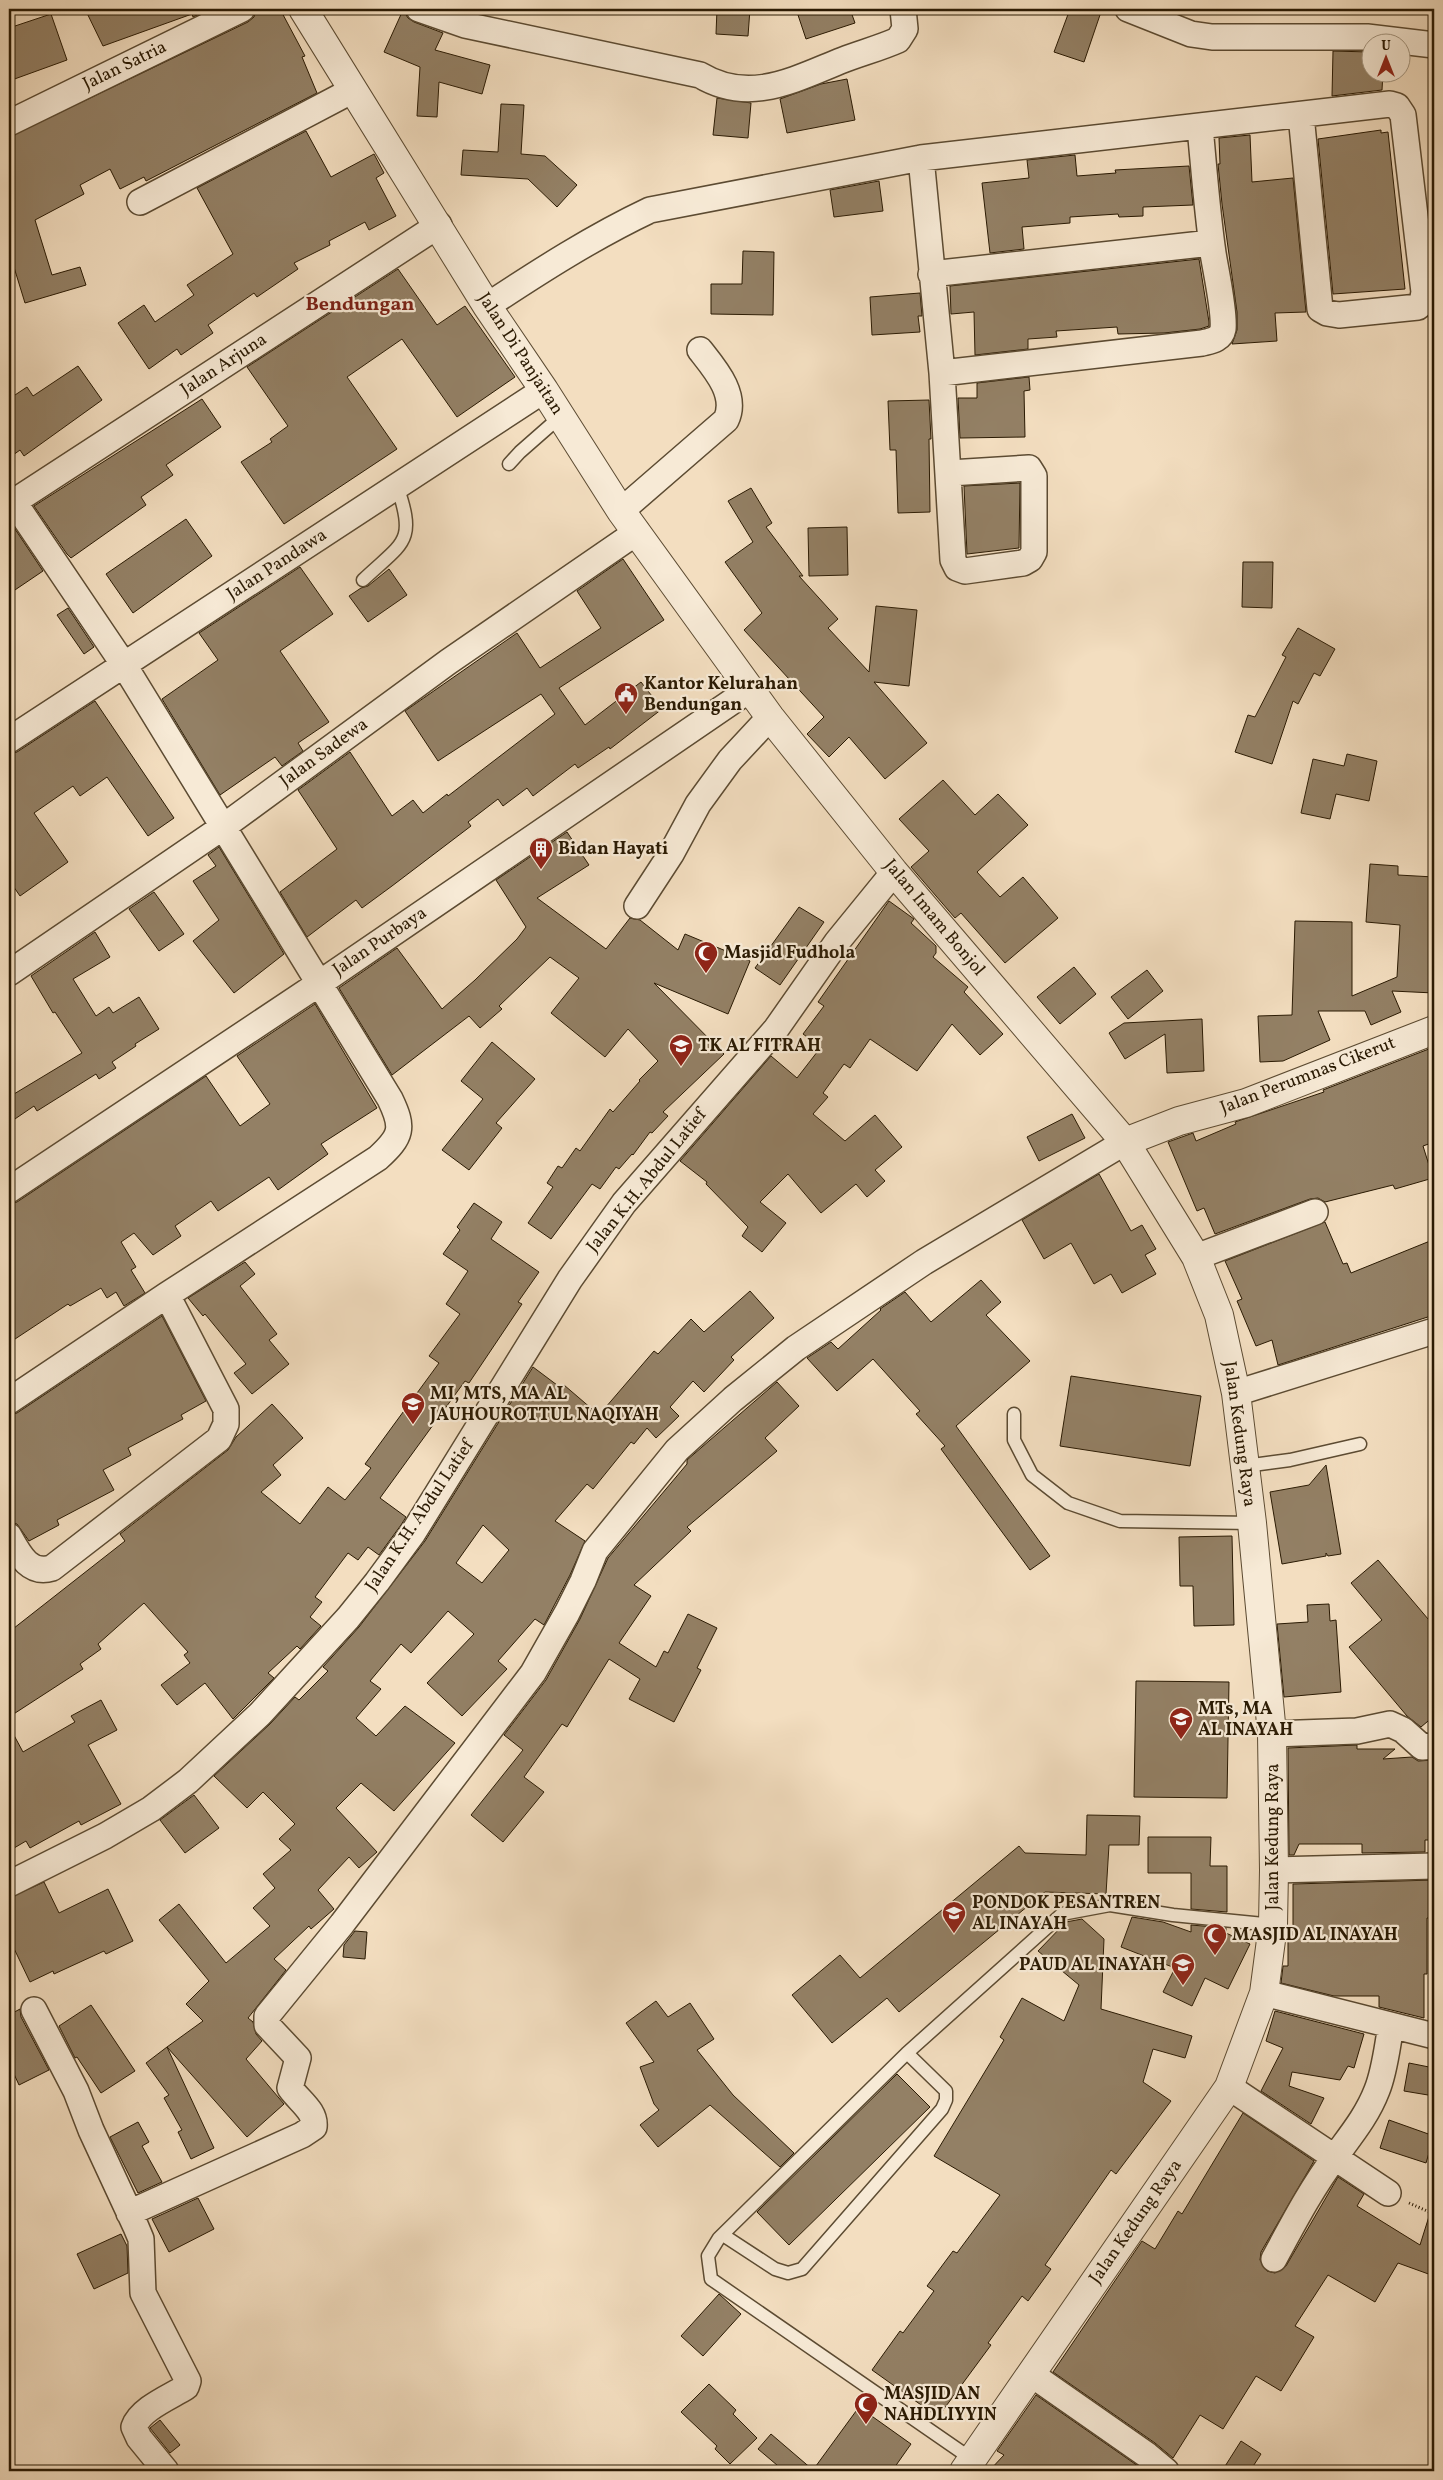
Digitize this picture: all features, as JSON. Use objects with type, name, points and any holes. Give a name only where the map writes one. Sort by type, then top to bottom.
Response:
[{"type":"street","name":"Jalan Satria","points":[[9,123],[242,9]]},
{"type":"street","name":"Jalan Di Panjaitan","points":[[303,9],[439,225],[487,306],[561,416],[621,511],[749,690]]},
{"type":"street","points":[[419,9],[465,25],[700,75],[730,88],[746,89],[772,88],[898,40],[905,28],[903,9]]},
{"type":"street","points":[[1128,9],[1198,35],[1232,38],[1367,37],[1434,45]]},
{"type":"street","points":[[140,202],[353,90]]},
{"type":"street","points":[[487,306],[565,256],[615,227],[650,210],[921,158],[1200,127],[1383,104],[1397,106],[1401,110],[1424,292],[1422,303],[1418,307],[1339,315],[1327,313],[1320,309],[1302,115]]},
{"type":"street","points":[[942,373],[1214,340],[1220,336],[1222,329],[1211,243],[1200,127]]},
{"type":"street","points":[[921,158],[950,473],[953,560],[957,568],[965,571],[1023,563],[1030,559],[1034,552],[1034,476],[1029,468],[950,473]]},
{"type":"street","name":"Jalan Arjuna","points":[[11,503],[439,225]]},
{"type":"street","points":[[932,274],[1211,243]]},
{"type":"street","points":[[621,511],[726,420],[731,404],[724,384],[700,350]]},
{"type":"street","name":"Jalan Pandawa","points":[[9,740],[544,390]]},
{"type":"street","points":[[9,1401],[166,1295],[378,1158],[394,1143],[400,1131],[399,1118],[320,983],[124,665],[11,503]]},
{"type":"street","name":"Jalan Sadewa","points":[[9,973],[224,827],[448,662],[637,532]]},
{"type":"street","name":"Jalan Imam Bonjol","points":[[749,690],[894,872],[1125,1142]]},
{"type":"street","name":"Jalan Purbaya","points":[[9,1190],[320,983],[749,690]]},
{"type":"street","points":[[637,906],[671,854],[698,804],[730,760],[770,717]]},
{"type":"street","name":"Jalan K.H. Abdul Latief","points":[[9,1884],[105,1836],[151,1809],[188,1781],[260,1714],[348,1618],[413,1533],[570,1279],[624,1204],[776,1029],[837,942],[894,872]]},
{"type":"street","name":"Jalan Perumnas Cikerut","points":[[1125,1142],[1179,1121],[1246,1103],[1434,1030]]},
{"type":"street","points":[[129,2213],[314,2128],[314,2117],[311,2112],[290,2088],[298,2058],[267,2025],[267,2016],[342,1924],[533,1674],[580,1589],[595,1551],[677,1450],[734,1399],[796,1348],[924,1262],[1125,1142]]},
{"type":"street","name":"Jalan Kedung Raya","points":[[969,2466],[1229,2087],[1264,1993],[1273,1925],[1272,1734],[1252,1523],[1236,1393],[1219,1315],[1196,1257],[1125,1142]]},
{"type":"street","points":[[1196,1257],[1315,1212]]},
{"type":"street","points":[[9,1536],[31,1566],[42,1571],[52,1568],[219,1439],[224,1432],[226,1410],[166,1295]]},
{"type":"street","points":[[1236,1393],[1434,1331]]},
{"type":"street","points":[[1272,1734],[1356,1731],[1390,1724],[1403,1730],[1422,1747],[1434,1746]]},
{"type":"street","points":[[1274,1870],[1434,1866]]},
{"type":"street","points":[[1264,1993],[1434,2036]]},
{"type":"street","points":[[34,2010],[76,2091],[141,2239],[143,2293],[188,2381],[186,2387],[137,2420],[134,2427],[139,2438],[166,2471]]},
{"type":"street","points":[[1274,2259],[1300,2209],[1335,2157],[1354,2133],[1378,2088],[1391,2026]]},
{"type":"street","points":[[1229,2087],[1388,2193]]},
{"type":"street","points":[[1031,2374],[1147,2455],[1166,2471]]},
{"type":"lane","points":[[509,464],[561,416]]},
{"type":"lane","points":[[363,580],[403,542],[407,526],[407,514],[397,486]]},
{"type":"lane","points":[[1014,1414],[1014,1440],[1032,1475],[1068,1503],[1120,1521],[1252,1523]]},
{"type":"lane","points":[[1244,1466],[1290,1460],[1360,1444]]},
{"type":"lane","points":[[969,2466],[711,2279],[708,2256],[723,2235],[907,2053],[1052,1922],[1071,1911],[1110,1906],[1173,1915],[1273,1925]]},
{"type":"lane","points":[[723,2235],[775,2269],[788,2273],[802,2269],[942,2109],[946,2100],[946,2091],[907,2053]]},
{"type":"building","points":[[85,9],[210,9],[193,17],[192,14],[103,46]]},
{"type":"building","points":[[256,9],[280,9],[305,56],[302,57],[317,93],[146,181],[144,177],[120,189],[110,169],[80,185],[84,194],[35,220],[52,275],[80,267],[86,285],[25,303],[9,251],[9,137],[248,22],[254,17]]},
{"type":"building","points":[[717,9],[750,9],[748,36],[716,34]]},
{"type":"building","points":[[796,9],[850,9],[855,23],[806,39]]},
{"type":"building","points":[[1070,9],[1102,9],[1084,62],[1054,52]]},
{"type":"building","points":[[403,10],[408,18],[414,22],[443,33],[435,50],[490,65],[482,94],[439,82],[437,117],[417,116],[420,67],[384,52]]},
{"type":"building","points":[[51,14],[67,60],[9,81],[9,28]]},
{"type":"building","points":[[1333,51],[1360,52],[1360,82],[1382,82],[1382,90],[1332,96]]},
{"type":"building","points":[[847,79],[855,120],[787,133],[780,99],[821,84]]},
{"type":"building","points":[[717,98],[751,103],[748,138],[713,135]]},
{"type":"building","points":[[501,104],[524,105],[521,154],[545,156],[577,185],[557,207],[528,179],[461,175],[463,150],[498,152]]},
{"type":"building","points":[[1381,130],[1381,133],[1388,132],[1405,289],[1333,294],[1318,139]]},
{"type":"building","points":[[306,131],[331,177],[374,154],[384,173],[376,178],[396,216],[369,230],[365,222],[329,241],[330,245],[294,263],[298,269],[257,297],[254,293],[208,325],[213,333],[181,355],[177,349],[149,369],[118,323],[144,305],[155,322],[194,295],[187,285],[233,254],[197,188]]},
{"type":"building","points":[[1250,135],[1252,182],[1293,178],[1306,312],[1275,313],[1277,341],[1232,344],[1237,330],[1237,312],[1222,204],[1218,164],[1220,164],[1219,138]]},
{"type":"building","points":[[1075,155],[1077,176],[1116,173],[1115,170],[1189,166],[1193,205],[1143,207],[1143,216],[1119,217],[1118,214],[1070,217],[1070,223],[1022,227],[1024,249],[990,253],[982,183],[1029,178],[1027,160]]},
{"type":"building","points":[[879,181],[883,211],[834,217],[830,190]]},
{"type":"building","points":[[743,251],[774,252],[773,315],[711,314],[711,284],[742,284]]},
{"type":"building","points":[[1199,259],[1209,322],[1209,326],[1200,329],[1164,333],[1118,334],[1117,327],[1056,331],[1057,337],[1028,339],[1028,349],[975,355],[974,312],[951,314],[950,286]]},
{"type":"building","points":[[398,269],[437,325],[465,306],[515,377],[457,417],[402,339],[347,377],[397,449],[284,524],[241,462],[272,442],[270,439],[288,426],[247,367]]},
{"type":"building","points":[[920,293],[922,316],[918,316],[920,332],[872,335],[870,297]]},
{"type":"building","points":[[78,366],[102,400],[24,456],[20,450],[9,458],[9,399],[27,387],[33,396]]},
{"type":"building","points":[[1029,377],[1030,390],[1024,391],[1025,437],[960,438],[958,398],[977,398],[977,383]]},
{"type":"building","points":[[202,399],[221,427],[166,465],[173,475],[141,497],[146,505],[71,558],[34,506]]},
{"type":"building","points":[[929,400],[931,439],[929,439],[930,512],[898,513],[896,450],[890,450],[888,401]]},
{"type":"building","points":[[1020,483],[1019,548],[967,554],[964,486]]},
{"type":"building","points":[[751,488],[772,523],[766,527],[803,576],[799,576],[838,619],[828,628],[869,672],[876,606],[917,610],[909,686],[874,682],[927,743],[885,779],[849,737],[829,757],[807,734],[824,717],[744,630],[762,613],[725,562],[753,542],[728,501]]},
{"type":"building","points":[[186,519],[212,556],[133,613],[106,574]]},
{"type":"building","points":[[9,520],[43,571],[9,594]]},
{"type":"building","points":[[847,527],[848,575],[809,576],[808,528]]},
{"type":"building","points":[[623,559],[664,620],[559,688],[585,725],[641,682],[662,709],[610,749],[609,747],[578,768],[575,764],[533,796],[527,788],[503,806],[498,799],[468,822],[471,826],[362,908],[356,900],[307,937],[280,892],[337,849],[298,790],[350,752],[392,816],[413,800],[423,813],[447,794],[448,796],[555,714],[541,694],[438,761],[405,711],[517,633],[540,668],[601,628],[577,591]]},
{"type":"building","points":[[1243,562],[1273,562],[1272,608],[1242,607]]},
{"type":"building","points":[[300,567],[333,614],[280,651],[329,722],[298,743],[303,751],[282,766],[275,757],[220,795],[162,699],[218,660],[199,633]]},
{"type":"building","points":[[389,569],[407,595],[368,622],[349,596],[368,586]]},
{"type":"building","points":[[68,608],[94,647],[84,654],[57,615]]},
{"type":"building","points":[[1298,628],[1335,649],[1320,676],[1314,673],[1298,704],[1293,701],[1272,764],[1235,752],[1248,715],[1255,717],[1286,657],[1282,655]]},
{"type":"building","points":[[95,701],[174,818],[148,836],[107,777],[80,796],[73,786],[34,813],[68,862],[20,896],[9,880],[9,754],[17,752]]},
{"type":"building","points":[[1347,754],[1377,761],[1369,801],[1336,794],[1330,819],[1301,813],[1313,759],[1344,766]]},
{"type":"building","points":[[943,780],[975,815],[998,794],[1028,825],[977,872],[1000,897],[1023,877],[1058,918],[1005,963],[961,913],[955,918],[911,867],[929,851],[899,819]]},
{"type":"building","points":[[567,832],[589,865],[537,898],[606,949],[630,918],[640,920],[678,950],[685,934],[750,961],[728,1014],[654,983],[724,1054],[663,1112],[668,1116],[652,1133],[650,1132],[633,1155],[619,1169],[616,1167],[600,1189],[592,1184],[551,1239],[528,1223],[553,1187],[547,1183],[558,1166],[562,1168],[576,1148],[580,1151],[610,1109],[613,1112],[639,1080],[658,1061],[628,1029],[605,1057],[551,1013],[579,978],[550,957],[499,1006],[502,1009],[480,1028],[469,1016],[392,1075],[339,988],[397,948],[442,1009],[517,939],[526,927],[496,880]]},
{"type":"building","points":[[219,847],[284,954],[234,993],[193,941],[219,920],[193,881],[216,866],[208,855]]},
{"type":"building","points":[[1370,864],[1398,866],[1398,875],[1434,877],[1434,993],[1392,991],[1401,1012],[1371,1025],[1365,1011],[1318,1011],[1330,1040],[1283,1061],[1260,1062],[1258,1016],[1292,1015],[1295,921],[1352,922],[1352,996],[1397,977],[1400,925],[1366,922]]},
{"type":"building","points":[[154,892],[184,934],[159,951],[129,909]]},
{"type":"building","points":[[889,901],[914,919],[911,923],[936,946],[936,953],[933,957],[968,987],[964,992],[1003,1034],[980,1055],[952,1024],[917,1071],[870,1039],[850,1068],[844,1064],[823,1093],[828,1097],[813,1114],[845,1141],[875,1115],[902,1147],[875,1170],[885,1181],[867,1197],[856,1184],[821,1213],[788,1174],[760,1202],[786,1223],[762,1252],[742,1236],[748,1227],[706,1184],[707,1182],[680,1161],[771,1056],[797,1078],[821,1047],[803,1034],[824,1006],[818,1002]]},
{"type":"building","points":[[799,907],[824,922],[780,985],[755,968]]},
{"type":"building","points":[[95,932],[110,957],[73,979],[96,1016],[109,1007],[113,1013],[139,997],[159,1029],[135,1044],[136,1046],[112,1062],[116,1068],[99,1079],[96,1074],[37,1111],[34,1106],[9,1123],[9,1097],[82,1053],[55,1012],[53,1013],[31,976]]},
{"type":"building","points":[[1074,967],[1096,994],[1060,1024],[1037,997]]},
{"type":"building","points":[[1147,970],[1163,991],[1128,1019],[1111,997]]},
{"type":"building","points":[[315,1004],[377,1108],[321,1144],[328,1154],[278,1190],[269,1177],[218,1211],[211,1201],[175,1226],[181,1236],[153,1255],[134,1233],[121,1242],[136,1267],[131,1270],[145,1293],[124,1306],[116,1292],[107,1298],[101,1288],[70,1306],[68,1304],[9,1343],[9,1204],[17,1202],[206,1076],[240,1126],[270,1104],[237,1056]]},
{"type":"building","points":[[1202,1019],[1204,1071],[1167,1073],[1165,1034],[1125,1059],[1109,1033],[1124,1023]]},
{"type":"building","points":[[492,1042],[535,1079],[496,1123],[502,1128],[469,1170],[442,1150],[483,1099],[461,1081]]},
{"type":"building","points":[[1434,1047],[1434,1142],[1423,1146],[1433,1178],[1395,1189],[1393,1185],[1325,1202],[1318,1198],[1310,1199],[1215,1234],[1204,1208],[1197,1211],[1168,1142],[1193,1133],[1196,1141],[1236,1124],[1235,1122],[1324,1092],[1323,1090]]},
{"type":"building","points":[[1072,1114],[1085,1138],[1039,1161],[1027,1137]]},
{"type":"building","points":[[1099,1174],[1131,1231],[1142,1225],[1156,1249],[1145,1255],[1156,1274],[1122,1293],[1111,1274],[1094,1284],[1071,1243],[1044,1259],[1022,1220]]},
{"type":"building","points":[[474,1203],[502,1222],[491,1239],[539,1272],[518,1302],[522,1304],[469,1383],[465,1381],[380,1498],[406,1517],[401,1525],[379,1555],[368,1547],[358,1560],[348,1553],[315,1597],[322,1602],[310,1617],[321,1626],[300,1649],[297,1646],[268,1673],[274,1678],[233,1719],[205,1683],[177,1705],[161,1685],[190,1663],[184,1655],[188,1652],[144,1603],[98,1644],[101,1649],[80,1664],[83,1669],[9,1717],[9,1632],[125,1541],[120,1534],[228,1450],[236,1437],[272,1404],[303,1438],[273,1465],[281,1475],[261,1492],[300,1524],[328,1487],[345,1500],[371,1468],[365,1464],[439,1363],[429,1356],[460,1314],[446,1304],[468,1271],[443,1254],[460,1230],[457,1227]]},
{"type":"building","points":[[1325,1222],[1343,1264],[1347,1263],[1351,1273],[1430,1241],[1434,1254],[1434,1315],[1278,1365],[1272,1340],[1256,1346],[1237,1301],[1242,1299],[1225,1261]]},
{"type":"building","points":[[245,1262],[255,1274],[240,1286],[277,1334],[269,1340],[289,1364],[252,1394],[234,1373],[246,1364],[205,1314],[203,1316],[188,1298]]},
{"type":"building","points":[[981,1280],[1001,1302],[986,1315],[1030,1361],[956,1426],[1050,1556],[1030,1570],[941,1449],[945,1446],[916,1414],[920,1411],[873,1359],[837,1391],[807,1358],[831,1342],[838,1349],[880,1309],[905,1292],[931,1322]]},
{"type":"building","points":[[750,1291],[774,1318],[731,1357],[734,1360],[704,1392],[693,1381],[670,1407],[679,1416],[656,1438],[647,1428],[634,1444],[631,1442],[593,1489],[587,1484],[555,1521],[585,1541],[544,1625],[535,1619],[498,1661],[507,1669],[462,1716],[427,1683],[474,1634],[448,1611],[411,1653],[401,1644],[370,1681],[381,1689],[356,1718],[376,1736],[405,1706],[455,1743],[394,1811],[361,1783],[336,1808],[377,1852],[359,1868],[349,1857],[318,1890],[334,1909],[311,1929],[309,1926],[274,1959],[286,1970],[248,2018],[253,2022],[256,2034],[262,2041],[246,2059],[284,2104],[247,2137],[167,2047],[203,2021],[186,2004],[209,1981],[159,1920],[179,1904],[226,1963],[270,1926],[253,1908],[275,1888],[263,1874],[291,1850],[279,1839],[295,1824],[263,1792],[247,1808],[214,1776],[270,1724],[295,1697],[299,1700],[328,1671],[323,1667],[359,1627],[425,1541],[533,1367],[561,1388],[564,1385],[599,1415],[654,1351],[658,1354],[691,1319],[704,1332]],"holes":[[[483,1525],[509,1550],[482,1583],[456,1563]]]},
{"type":"building","points":[[162,1316],[206,1401],[181,1415],[183,1419],[128,1448],[131,1455],[103,1470],[114,1490],[57,1520],[59,1525],[29,1541],[17,1524],[9,1522],[9,1415],[17,1413]]},
{"type":"building","points":[[1071,1376],[1201,1396],[1190,1466],[1060,1446]]},
{"type":"building","points":[[777,1382],[799,1406],[765,1438],[777,1451],[687,1527],[691,1531],[634,1585],[651,1596],[619,1643],[656,1667],[664,1651],[668,1653],[688,1614],[717,1628],[697,1668],[701,1670],[674,1722],[629,1699],[640,1679],[609,1659],[567,1727],[562,1724],[524,1777],[544,1792],[503,1842],[471,1815],[523,1750],[504,1735],[546,1680],[580,1619],[608,1558],[687,1464],[687,1460]]},
{"type":"building","points":[[1326,1465],[1341,1554],[1328,1556],[1326,1553],[1326,1556],[1282,1564],[1270,1492],[1309,1485]]},
{"type":"building","points":[[1232,1536],[1234,1625],[1194,1626],[1193,1586],[1180,1586],[1179,1537]]},
{"type":"building","points":[[1378,1560],[1434,1626],[1434,1716],[1421,1727],[1407,1716],[1349,1647],[1382,1620],[1351,1583]]},
{"type":"building","points":[[1329,1604],[1330,1621],[1336,1620],[1341,1692],[1284,1697],[1277,1624],[1308,1622],[1307,1605]]},
{"type":"building","name":"MTs, MA AL INAYAH","points":[[1136,1681],[1229,1682],[1227,1798],[1134,1797]]},
{"type":"building","points":[[101,1700],[117,1730],[88,1745],[121,1804],[81,1825],[79,1821],[30,1848],[26,1841],[9,1851],[9,1726],[23,1752],[75,1722],[71,1716]]},
{"type":"building","points":[[1357,1745],[1357,1749],[1395,1749],[1383,1759],[1412,1757],[1418,1761],[1434,1760],[1434,1840],[1425,1840],[1425,1852],[1362,1853],[1362,1844],[1299,1844],[1294,1855],[1289,1855],[1288,1748]]},
{"type":"building","points":[[194,1795],[219,1828],[185,1853],[160,1820]]},
{"type":"building","name":"PONDOK PESANTREN AL INAYAH","points":[[1087,1815],[1140,1816],[1139,1845],[1109,1845],[1106,1894],[1045,1892],[899,2012],[887,1998],[832,2043],[792,1995],[840,1955],[860,1978],[1019,1846],[1025,1853],[1086,1855]]},
{"type":"building","points":[[1148,1837],[1211,1837],[1210,1866],[1227,1866],[1227,1912],[1191,1909],[1191,1873],[1148,1873]]},
{"type":"building","points":[[1434,1880],[1434,1918],[1427,1918],[1427,1974],[1424,1974],[1424,2018],[1379,2007],[1379,1996],[1334,1996],[1281,1983],[1283,1966],[1288,1966],[1288,1931],[1293,1931],[1293,1884]]},
{"type":"building","points":[[44,1882],[59,1913],[108,1889],[133,1941],[106,1954],[104,1951],[54,1974],[53,1971],[30,1982],[9,1938],[9,1898]]},
{"type":"building","points":[[1132,1917],[1163,1922],[1191,1932],[1191,1925],[1226,1928],[1226,1933],[1250,1944],[1228,1989],[1205,1978],[1192,2006],[1163,1992],[1175,1968],[1121,1947]]},
{"type":"building","points":[[1082,1919],[1104,1939],[1101,2009],[1192,2036],[1185,2058],[1153,2049],[1143,2082],[1171,2101],[1116,2174],[1111,2170],[1045,2265],[1051,2269],[1028,2301],[1022,2296],[988,2343],[991,2345],[938,2417],[872,2370],[900,2331],[903,2333],[934,2291],[927,2286],[953,2251],[957,2253],[1000,2195],[934,2156],[1004,2040],[1000,2037],[1022,1998],[1064,2021],[1079,1985],[1038,1951],[1066,1922]]},
{"type":"building","points":[[355,1931],[367,1932],[365,1959],[343,1957],[344,1945]]},
{"type":"building","points":[[656,2001],[668,2017],[690,2003],[714,2039],[697,2050],[733,2095],[794,2153],[780,2167],[710,2105],[658,2147],[640,2125],[659,2110],[654,2104],[640,2067],[654,2062],[626,2023]]},
{"type":"building","points":[[91,2005],[135,2071],[101,2093],[77,2057],[75,2058],[59,2026]]},
{"type":"building","points":[[20,2009],[21,2017],[49,2070],[19,2085],[9,2063],[9,2015]]},
{"type":"building","points":[[1275,2011],[1364,2034],[1354,2068],[1348,2066],[1340,2080],[1292,2072],[1289,2086],[1324,2098],[1311,2124],[1261,2091],[1283,2048],[1266,2041]]},
{"type":"building","points":[[167,2047],[214,2148],[191,2159],[178,2132],[182,2130],[164,2098],[169,2095],[146,2063]]},
{"type":"building","points":[[1409,2063],[1434,2068],[1434,2096],[1404,2091]]},
{"type":"building","points":[[897,2074],[930,2107],[789,2245],[757,2212]]},
{"type":"building","points":[[1243,2113],[1314,2161],[1261,2252],[1260,2260],[1267,2271],[1275,2273],[1286,2266],[1338,2177],[1364,2194],[1357,2206],[1420,2245],[1431,2210],[1434,2211],[1434,2276],[1398,2263],[1375,2302],[1328,2275],[1295,2326],[1314,2337],[1281,2391],[1256,2376],[1223,2429],[1200,2415],[1173,2458],[1155,2443],[1053,2372],[1142,2241],[1155,2249],[1178,2211],[1182,2214]]},
{"type":"building","points":[[1389,2120],[1434,2136],[1426,2163],[1380,2148]]},
{"type":"building","points":[[138,2122],[149,2142],[142,2146],[162,2182],[138,2193],[110,2137]]},
{"type":"building","points":[[198,2198],[214,2229],[169,2252],[152,2219]]},
{"type":"building","points":[[121,2234],[127,2246],[128,2273],[94,2289],[77,2254]]},
{"type":"building","points":[[719,2294],[741,2314],[703,2356],[681,2336]]},
{"type":"building","points":[[709,2384],[736,2410],[733,2414],[757,2438],[730,2464],[715,2449],[717,2446],[681,2412]]},
{"type":"building","points":[[1036,2395],[1138,2466],[1141,2469],[1140,2471],[989,2471],[1004,2455],[997,2451]]},
{"type":"building","name":"MASJID AN NAHDLIYYIN","points":[[859,2407],[911,2444],[892,2471],[784,2471],[758,2449],[771,2434],[813,2470]]},
{"type":"building","points":[[160,2420],[180,2445],[170,2453],[150,2428]]},
{"type":"building","points":[[1241,2441],[1261,2454],[1250,2471],[1222,2471]]},
{"type":"place","name":"Kantor Kelurahan Bendungan","points":[[626,715]]},
{"type":"place","name":"Bidan Hayati","points":[[541,870]]},
{"type":"place","name":"Masjid Fudhola","points":[[706,974]]},
{"type":"place","name":"TK AL FITRAH","points":[[681,1067]]},
{"type":"place","name":"MI, MTS, MA AL JAUHOUROTTUL NAQIYAH","points":[[413,1425]]},
{"type":"place","name":"MTs, MA AL INAYAH","points":[[1181,1740]]},
{"type":"place","name":"PONDOK PESANTREN AL INAYAH","points":[[954,1934]]},
{"type":"place","name":"MASJID AL INAYAH","points":[[1215,1956]]},
{"type":"place","name":"PAUD AL INAYAH","points":[[1183,1986]]},
{"type":"place","name":"MASJID AN NAHDLIYYIN","points":[[866,2425]]},
{"type":"district","name":"Bendungan","points":[[360,305]]}]
